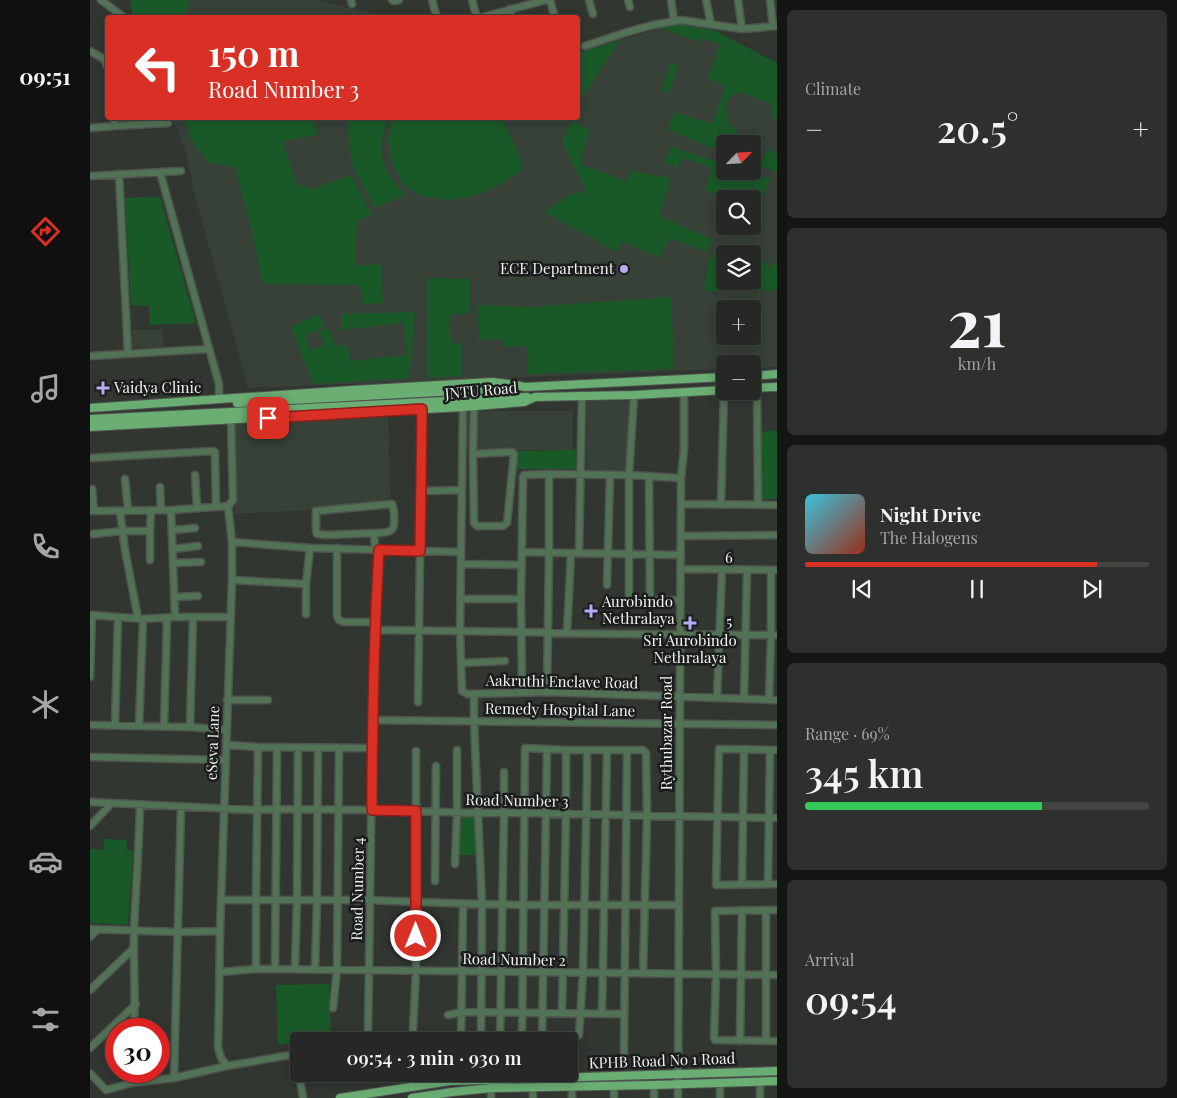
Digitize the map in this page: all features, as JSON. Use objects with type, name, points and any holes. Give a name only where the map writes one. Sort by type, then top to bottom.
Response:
[{"type":"main road","points":[[761,375],[777,374]]},
{"type":"main road","name":"JNTU Road","points":[[90,409],[492,382],[525,387],[716,377]]},
{"type":"main road","points":[[90,409],[525,387]]},
{"type":"main road","points":[[761,388],[777,387]]},
{"type":"main road","name":"JNTU Road","points":[[90,427],[463,407],[524,402],[535,397],[634,395],[716,390]]},
{"type":"main road","points":[[90,419],[535,397]]},
{"type":"main road","name":"KPHB Road No 1 Road","points":[[340,1098],[450,1081],[777,1071]]},
{"type":"main road","name":"KPHB Road No 1 Road","points":[[412,1098],[451,1095],[490,1088],[777,1081]]},
{"type":"street","points":[[100,0],[121,15]]},
{"type":"street","points":[[392,0],[399,0]]},
{"type":"street","points":[[432,0],[436,15]]},
{"type":"street","points":[[472,0],[477,15]]},
{"type":"street","points":[[489,15],[546,0]]},
{"type":"street","points":[[550,0],[554,15]]},
{"type":"street","points":[[589,0],[593,14]]},
{"type":"street","points":[[671,0],[674,21]]},
{"type":"street","points":[[706,0],[711,24]]},
{"type":"street","points":[[738,0],[742,30]]},
{"type":"street","points":[[585,46],[653,24],[681,20],[742,30],[775,26],[770,0]]},
{"type":"street","points":[[510,9],[511,15]]},
{"type":"street","points":[[90,51],[105,57]]},
{"type":"street","points":[[114,120],[115,126]]},
{"type":"street","points":[[90,128],[168,123]]},
{"type":"street","points":[[90,176],[181,171]]},
{"type":"street","points":[[160,172],[219,384],[219,399]]},
{"type":"street","points":[[119,174],[128,354]]},
{"type":"street","points":[[90,356],[209,349]]},
{"type":"street","name":"Rythubazar Road","points":[[678,1098],[681,555],[684,392]]},
{"type":"street","points":[[579,553],[582,395]]},
{"type":"street","points":[[629,601],[629,475],[634,395]]},
{"type":"street","points":[[721,504],[724,400]]},
{"type":"street","points":[[755,400],[758,505]]},
{"type":"street","points":[[473,454],[512,452],[514,454],[507,523],[503,526],[476,526],[474,523],[473,454],[474,406]]},
{"type":"street","points":[[463,407],[460,631],[462,691],[467,694],[474,694],[482,904],[481,1032]]},
{"type":"street","points":[[418,702],[422,409]]},
{"type":"street","name":"eSeva Lane","points":[[227,1066],[221,1058],[218,1047],[220,930],[232,580],[232,542],[228,506],[233,500],[231,420]]},
{"type":"street","points":[[90,458],[213,451],[215,452],[216,507]]},
{"type":"street","points":[[547,692],[549,474]]},
{"type":"street","points":[[522,692],[521,599],[524,475],[629,475],[682,478]]},
{"type":"street","points":[[607,585],[610,475]]},
{"type":"street","points":[[194,476],[196,508]]},
{"type":"street","points":[[650,476],[650,601]]},
{"type":"street","points":[[125,480],[128,510]]},
{"type":"street","points":[[160,486],[161,510]]},
{"type":"street","points":[[92,489],[92,511],[171,510],[228,506]]},
{"type":"street","points":[[420,491],[462,490]]},
{"type":"street","points":[[392,504],[394,526],[392,530],[374,533],[318,534],[316,530],[316,511],[392,504]]},
{"type":"street","points":[[682,504],[777,505]]},
{"type":"street","points":[[150,560],[151,510]]},
{"type":"street","points":[[171,510],[175,617]]},
{"type":"street","points":[[120,511],[125,550],[141,619],[140,726]]},
{"type":"street","points":[[172,530],[195,528]]},
{"type":"street","points":[[93,534],[150,531]]},
{"type":"street","name":"Road Number 4","points":[[368,1031],[377,550],[374,533]]},
{"type":"street","points":[[682,536],[777,535]]},
{"type":"street","points":[[232,542],[310,548],[462,552]]},
{"type":"street","points":[[173,549],[198,546]]},
{"type":"street","points":[[306,614],[306,584],[310,548]]},
{"type":"street","points":[[337,548],[337,616],[344,622],[375,622]]},
{"type":"street","points":[[522,552],[681,555]]},
{"type":"street","points":[[567,632],[571,552]]},
{"type":"street","points":[[173,563],[201,562]]},
{"type":"street","points":[[461,564],[522,565]]},
{"type":"street","name":"6","points":[[681,569],[774,570]]},
{"type":"street","points":[[717,698],[722,570]]},
{"type":"street","points":[[744,699],[747,570]]},
{"type":"street","points":[[769,700],[774,635],[774,570]]},
{"type":"street","points":[[232,580],[306,584]]},
{"type":"street","points":[[174,597],[198,596]]},
{"type":"street","points":[[460,599],[521,599]]},
{"type":"street","points":[[613,601],[681,600]]},
{"type":"street","points":[[90,677],[91,615],[141,619],[231,617]]},
{"type":"street","points":[[114,725],[118,618]]},
{"type":"street","points":[[164,726],[168,618]]},
{"type":"street","points":[[190,727],[193,618]]},
{"type":"street","name":"5","points":[[375,630],[774,635]]},
{"type":"street","points":[[462,663],[505,661]]},
{"type":"street","name":"Aakruthi Enclave Road","points":[[474,694],[547,692],[777,700]]},
{"type":"street","points":[[227,700],[268,700]]},
{"type":"street","name":"Remedy Hospital Lane","points":[[373,720],[777,725]]},
{"type":"street","points":[[90,724],[226,730]]},
{"type":"street","points":[[227,745],[258,748],[372,748]]},
{"type":"street","points":[[256,969],[258,748]]},
{"type":"street","points":[[275,969],[278,748]]},
{"type":"street","points":[[295,969],[298,748]]},
{"type":"street","points":[[314,970],[317,899],[318,748]]},
{"type":"street","points":[[333,1008],[336,970],[339,748]]},
{"type":"street","points":[[522,1032],[525,748],[643,750],[646,753],[647,816],[643,974]]},
{"type":"street","points":[[542,1032],[547,749]]},
{"type":"street","points":[[768,884],[773,750],[719,749],[716,884],[742,884],[768,884],[777,884]]},
{"type":"street","points":[[742,884],[744,749]]},
{"type":"street","points":[[455,864],[457,750]]},
{"type":"street","points":[[562,1013],[566,750]]},
{"type":"street","points":[[579,1035],[585,905],[587,750]]},
{"type":"street","points":[[602,1013],[607,750]]},
{"type":"street","points":[[624,1052],[627,750]]},
{"type":"street","points":[[413,1030],[416,971],[416,752]]},
{"type":"street","points":[[90,757],[226,760]]},
{"type":"street","points":[[435,881],[436,766]]},
{"type":"street","points":[[501,1032],[504,772]]},
{"type":"street","name":"Road Number 3","points":[[90,802],[256,810],[278,808],[777,818]]},
{"type":"street","points":[[90,826],[111,804]]},
{"type":"street","points":[[135,1018],[134,930],[140,838],[140,805]]},
{"type":"street","points":[[174,1078],[181,807]]},
{"type":"street","points":[[222,900],[317,899],[463,904],[679,905]]},
{"type":"street","points":[[462,1032],[463,904]]},
{"type":"street","points":[[740,1041],[742,910]]},
{"type":"street","points":[[777,910],[716,911],[715,1040],[777,1041]]},
{"type":"street","points":[[766,911],[766,1040]]},
{"type":"street","points":[[90,928],[178,932],[220,930]]},
{"type":"street","points":[[90,937],[98,929]]},
{"type":"street","points":[[90,990],[134,948]]},
{"type":"street","name":"Road Number 2","points":[[220,972],[256,969],[295,969],[777,975]]},
{"type":"street","points":[[90,1048],[136,1004]]},
{"type":"street","points":[[448,1015],[462,1012],[624,1014]]},
{"type":"street","points":[[170,1078],[290,1055]]},
{"type":"street","points":[[90,1073],[106,1090],[132,1083]]},
{"type":"street","points":[[760,1081],[760,1098]]},
{"type":"street","points":[[300,1082],[303,1098]]},
{"type":"street","points":[[720,1083],[720,1098]]},
{"type":"street","points":[[654,1085],[654,1098]]},
{"type":"street","points":[[572,1086],[572,1098]]},
{"type":"street","points":[[614,1086],[614,1098]]},
{"type":"street","points":[[533,1087],[533,1098]]},
{"type":"street","points":[[490,1088],[491,1098]]},
{"type":"shaded area","points":[[130,0],[317,0],[380,15],[133,15]]},
{"type":"shaded area","points":[[681,22],[716,31],[777,63],[777,367],[761,368],[761,355],[716,355],[716,369],[248,388],[194,192],[185,149],[173,120],[580,120],[580,52]]},
{"type":"shaded area","points":[[132,330],[163,330],[163,347],[132,348]]},
{"type":"shaded area","points":[[587,401],[629,401],[627,472],[586,471]]},
{"type":"shaded area","points":[[467,411],[573,411],[573,450],[467,450]]},
{"type":"shaded area","points":[[388,417],[391,508],[235,514],[229,423]]},
{"type":"green space","points":[[130,0],[191,0],[185,15],[132,15]]},
{"type":"green space","points":[[678,24],[716,31],[777,63],[777,119],[773,118],[771,104],[741,92],[731,96],[726,103],[728,122],[737,132],[736,135],[723,133],[722,135],[716,135],[716,144],[713,149],[668,129],[675,112],[712,124],[725,87],[707,78],[720,44],[701,38],[699,42],[660,28]]},
{"type":"green space","points":[[620,40],[580,101],[580,52]]},
{"type":"green space","points":[[671,63],[678,65],[669,93],[661,90]]},
{"type":"green space","points":[[185,120],[313,120],[317,135],[283,141],[296,184],[313,189],[351,175],[372,215],[357,221],[355,266],[381,264],[383,303],[363,304],[359,285],[263,284],[235,167],[209,163],[191,141]]},
{"type":"green space","points":[[387,120],[382,141],[383,160],[391,177],[406,195],[375,208],[352,164],[347,121]]},
{"type":"green space","points":[[391,120],[502,120],[520,158],[523,169],[487,191],[466,198],[445,200],[421,196],[403,185],[392,163],[388,139]]},
{"type":"green space","points":[[572,121],[589,131],[580,164],[626,181],[632,171],[670,178],[660,216],[713,240],[706,252],[670,238],[659,258],[622,241],[617,252],[544,212],[569,195],[586,191],[562,141]]},
{"type":"green space","points":[[671,147],[716,161],[716,180],[761,180],[761,176],[771,179],[761,198],[761,190],[716,190],[716,194],[705,190],[712,168],[683,158],[677,167],[664,162]]},
{"type":"green space","points":[[767,149],[777,153],[777,172],[761,166]]},
{"type":"green space","points":[[160,197],[196,323],[150,325],[149,306],[131,305],[125,198]]},
{"type":"green space","points":[[716,249],[716,290],[761,290],[761,259],[769,267],[777,262],[777,290],[704,291],[708,263]]},
{"type":"green space","points":[[427,278],[469,279],[470,313],[449,315],[451,343],[461,344],[462,376],[427,378]]},
{"type":"green space","points":[[671,297],[674,369],[528,374],[527,346],[504,347],[503,339],[479,340],[478,305],[529,307]]},
{"type":"green space","points":[[415,312],[409,378],[313,384],[291,327],[318,314],[325,326],[305,336],[311,350],[325,345],[318,332],[328,328],[336,346],[347,345],[350,361],[407,355],[404,323],[341,330],[341,314]]},
{"type":"green space","points":[[777,430],[777,499],[762,499],[760,432]]},
{"type":"green space","points":[[576,450],[576,469],[512,469],[513,451]]},
{"type":"green space","points":[[457,815],[480,815],[480,855],[458,855]]},
{"type":"green space","points":[[104,839],[127,840],[126,850],[133,850],[128,925],[90,923],[90,849],[104,850]]},
{"type":"green space","points":[[329,984],[331,1032],[290,1032],[290,1043],[278,1044],[276,985]]},
{"type":"place","name":"ECE Department","points":[[624,269]]},
{"type":"place","name":"Vaidya Clinic","points":[[103,388]]},
{"type":"place","name":"Aurobindo Nethralaya","points":[[591,611]]},
{"type":"place","name":"Sri Aurobindo Nethralaya","points":[[690,623]]},
{"type":"route","points":[[268,418],[422,409],[420,551],[379,550],[372,748],[372,810],[416,811],[416,936]]}]
